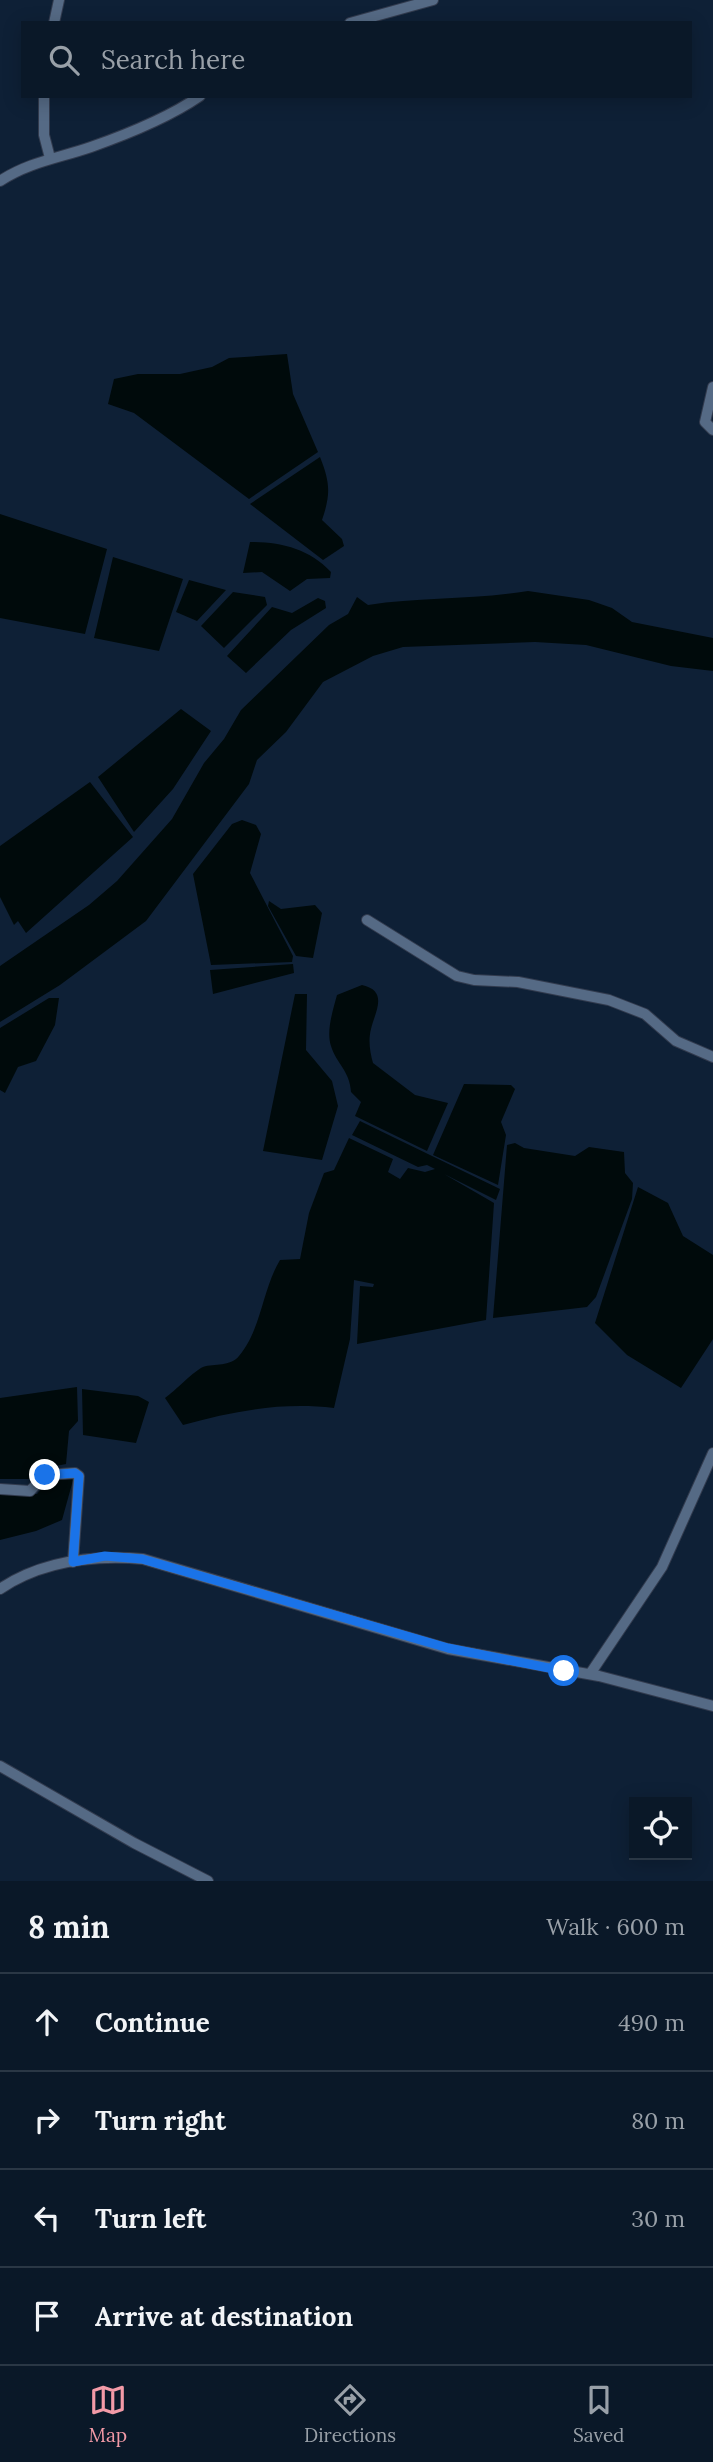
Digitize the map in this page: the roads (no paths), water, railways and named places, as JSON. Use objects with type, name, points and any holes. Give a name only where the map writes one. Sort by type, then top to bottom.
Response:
[{"type":"street","points":[[55,21],[60,0]]},
{"type":"street","points":[[357,21],[433,0]]},
{"type":"street","points":[[44,98],[44,135],[50,158]]},
{"type":"street","points":[[0,181],[29,165],[121,136],[175,112],[197,98]]},
{"type":"street","points":[[713,387],[705,422],[713,430]]},
{"type":"street","points":[[367,920],[457,976],[474,980],[518,982],[609,1000],[645,1014],[676,1041],[713,1057]]},
{"type":"street","points":[[590,1674],[662,1567],[713,1453]]},
{"type":"street","points":[[0,1489],[30,1491],[45,1475],[75,1473],[79,1476],[73,1562]]},
{"type":"street","points":[[0,1589],[16,1578],[73,1562],[105,1556],[142,1559],[448,1648],[590,1674],[649,1687],[713,1706]]},
{"type":"street","points":[[0,1766],[134,1843],[208,1881]]}]
